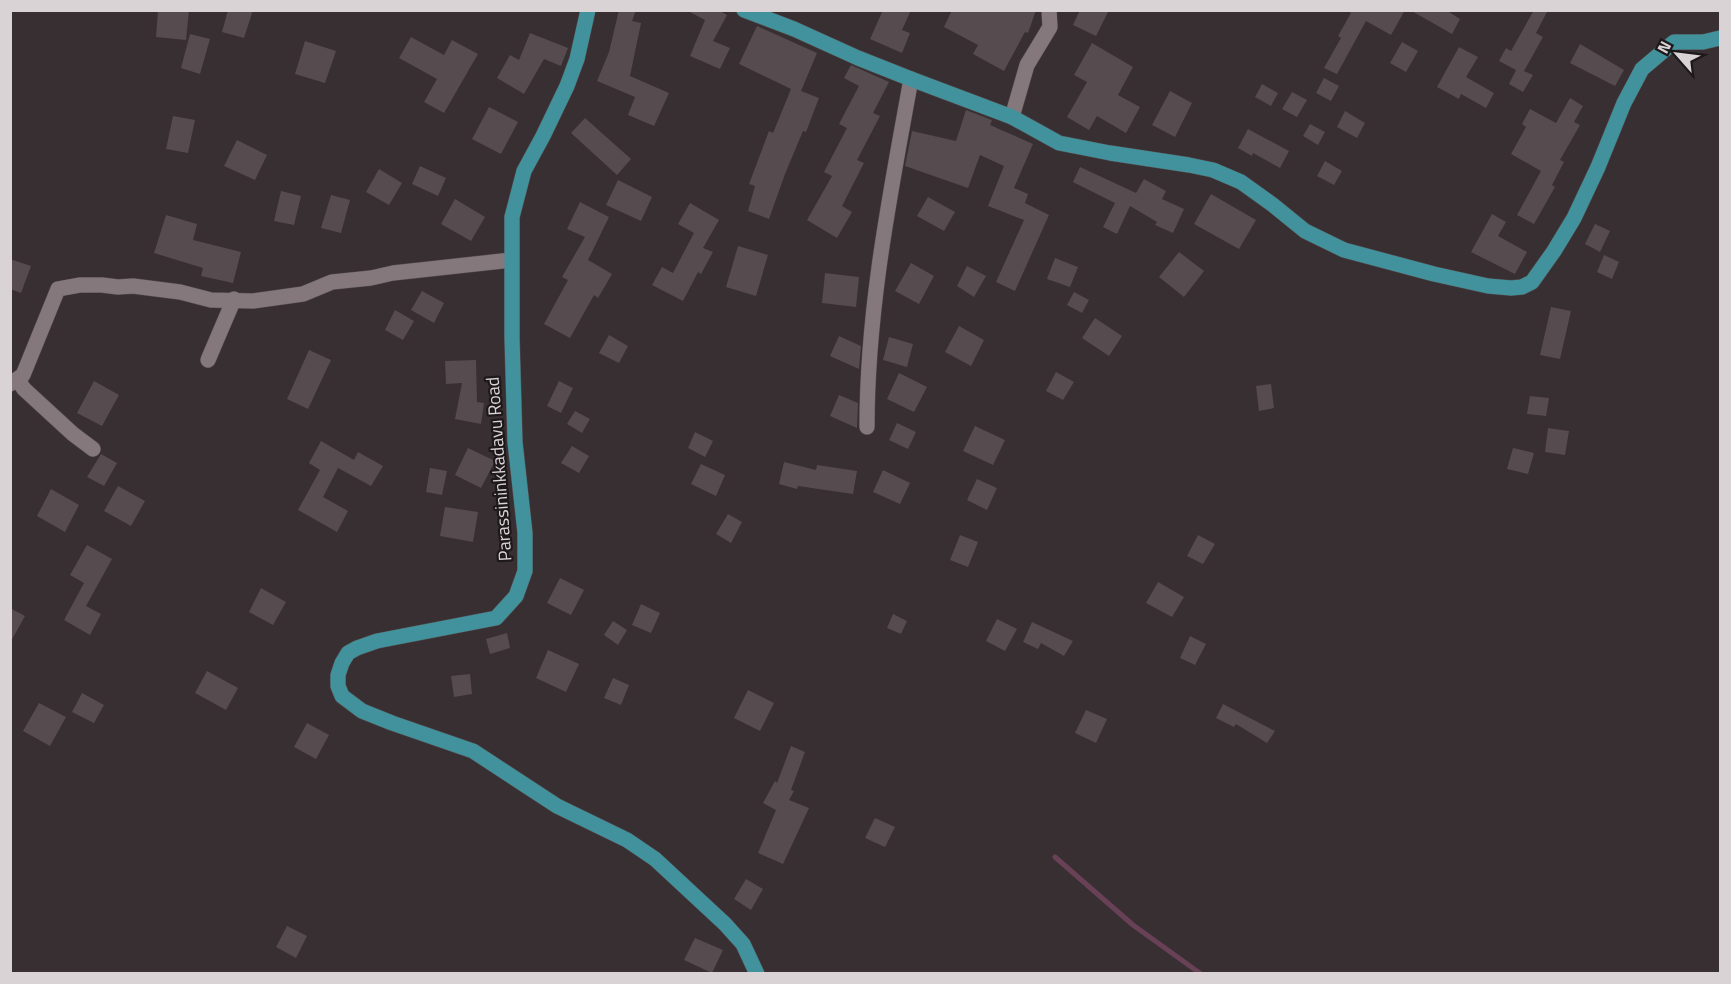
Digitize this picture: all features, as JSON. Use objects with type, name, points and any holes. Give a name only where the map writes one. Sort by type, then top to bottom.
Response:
[{"type":"main road","name":"Parassininkkadavu Road","points":[[588,10],[577,59],[567,86],[524,171],[512,217],[515,442],[525,552],[525,571],[516,596],[496,618],[377,641],[357,648],[348,653],[342,663],[338,675],[338,686],[342,696],[362,711],[473,751],[556,806],[627,840],[655,860],[725,924],[743,944],[757,974]]},
{"type":"main road","points":[[744,10],[910,79],[1012,117],[1059,143],[1213,170],[1241,182],[1305,231],[1344,249],[1499,288],[1522,287],[1533,282],[1539,274],[1574,218],[1624,103],[1642,69],[1674,42],[1703,42],[1720,38]]},
{"type":"street","points":[[1012,117],[1027,65],[1050,27],[1049,10]]},
{"type":"street","points":[[867,427],[867,382],[880,251],[910,79]]},
{"type":"street","points":[[93,449],[14,382],[23,375],[58,289],[80,285],[133,286],[180,292],[211,300],[253,301],[303,294],[332,282],[511,260]]},
{"type":"street","points":[[208,360],[234,299]]},
{"type":"building","points":[[158,10],[189,10],[186,40],[156,37]]},
{"type":"building","points":[[228,10],[253,10],[244,38],[222,32]]},
{"type":"building","points":[[619,10],[636,10],[632,21],[641,23],[630,76],[669,93],[654,126],[628,115],[635,97],[597,81],[609,52]]},
{"type":"building","points":[[686,10],[718,10],[727,15],[713,41],[730,48],[720,69],[690,56],[705,20]]},
{"type":"building","points":[[883,10],[911,10],[902,30],[910,33],[902,53],[870,39]]},
{"type":"building","points":[[952,10],[1036,10],[1028,33],[1025,32],[1004,71],[973,54],[978,45],[944,27]]},
{"type":"building","points":[[1080,10],[1109,10],[1096,36],[1073,25]]},
{"type":"building","points":[[1347,10],[1405,10],[1391,35],[1366,21],[1337,74],[1324,68],[1341,38],[1338,36],[1351,13]]},
{"type":"building","points":[[1410,10],[1446,10],[1460,19],[1452,34]]},
{"type":"building","points":[[1534,10],[1548,10],[1536,33],[1543,37],[1524,71],[1533,75],[1523,92],[1509,84],[1516,70],[1499,61],[1506,48],[1511,51]]},
{"type":"building","points":[[757,26],[817,53],[801,91],[819,98],[806,132],[803,131],[785,174],[769,219],[748,211],[755,186],[749,184],[769,131],[773,133],[791,89],[739,64]]},
{"type":"building","points":[[530,33],[568,48],[561,66],[544,59],[524,94],[497,78],[510,55],[519,60]]},
{"type":"building","points":[[190,34],[210,39],[200,74],[181,68]]},
{"type":"building","points":[[411,37],[444,55],[452,40],[478,54],[444,113],[424,102],[437,79],[399,58]]},
{"type":"building","points":[[305,41],[336,51],[325,83],[295,74]]},
{"type":"building","points":[[1402,42],[1418,51],[1406,72],[1390,63]]},
{"type":"building","points":[[1092,43],[1133,67],[1118,95],[1140,107],[1126,133],[1097,116],[1089,130],[1067,117],[1087,82],[1074,75]]},
{"type":"building","points":[[1580,44],[1624,70],[1615,86],[1570,63]]},
{"type":"building","points":[[1459,47],[1478,57],[1466,77],[1494,93],[1486,108],[1461,94],[1459,99],[1437,87]]},
{"type":"building","points":[[851,65],[889,82],[873,113],[880,116],[857,160],[864,163],[842,206],[852,212],[837,238],[807,220],[832,176],[824,172],[847,128],[839,124],[859,86],[844,78]]},
{"type":"building","points":[[1324,78],[1339,86],[1331,101],[1316,93]]},
{"type":"building","points":[[1262,84],[1278,93],[1271,106],[1255,97]]},
{"type":"building","points":[[1170,91],[1192,103],[1175,137],[1152,125]]},
{"type":"building","points":[[1292,92],[1307,100],[1297,117],[1282,109]]},
{"type":"building","points":[[1570,98],[1583,106],[1574,122],[1580,125],[1560,160],[1564,162],[1552,185],[1555,187],[1534,224],[1517,215],[1541,171],[1511,154],[1526,127],[1522,124],[1530,109],[1556,123]]},
{"type":"building","points":[[489,107],[518,122],[501,154],[472,139]]},
{"type":"building","points":[[966,110],[992,120],[990,125],[1033,144],[1014,188],[1028,194],[1025,203],[1049,215],[1015,291],[996,282],[1024,220],[988,206],[1004,166],[980,155],[968,188],[905,166],[912,131],[956,141]]},
{"type":"building","points":[[1345,111],[1365,123],[1357,138],[1337,127]]},
{"type":"building","points":[[173,116],[195,120],[188,153],[166,149]]},
{"type":"building","points":[[585,118],[631,159],[617,175],[571,133]]},
{"type":"building","points":[[1310,124],[1325,132],[1318,145],[1303,136]]},
{"type":"building","points":[[1248,129],[1289,151],[1280,168],[1253,153],[1252,156],[1238,148]]},
{"type":"building","points":[[237,140],[267,155],[255,180],[224,166]]},
{"type":"building","points":[[1325,161],[1342,171],[1334,185],[1317,176]]},
{"type":"building","points":[[420,166],[446,178],[438,196],[412,184]]},
{"type":"building","points":[[1080,167],[1136,193],[1144,179],[1166,191],[1162,199],[1184,209],[1173,233],[1155,225],[1157,222],[1130,206],[1117,234],[1103,227],[1115,203],[1073,182]]},
{"type":"building","points":[[379,169],[402,183],[389,205],[366,192]]},
{"type":"building","points":[[618,180],[652,197],[641,221],[606,205]]},
{"type":"building","points":[[281,191],[301,196],[294,225],[274,221]]},
{"type":"building","points":[[1211,194],[1256,220],[1239,249],[1194,224]]},
{"type":"building","points":[[331,195],[350,200],[341,233],[321,228]]},
{"type":"building","points":[[928,197],[955,212],[944,231],[917,216]]},
{"type":"building","points":[[455,199],[485,217],[471,241],[441,224]]},
{"type":"building","points":[[580,202],[609,217],[588,260],[612,274],[598,298],[594,295],[570,338],[544,324],[568,280],[562,277],[585,237],[567,229]]},
{"type":"building","points":[[690,203],[719,220],[703,248],[713,252],[701,274],[698,272],[683,301],[652,285],[662,267],[673,273],[694,233],[678,224]]},
{"type":"building","points":[[1492,214],[1506,222],[1498,236],[1527,252],[1515,274],[1471,252]]},
{"type":"building","points":[[166,215],[197,224],[193,240],[241,252],[233,283],[201,276],[203,268],[154,253]]},
{"type":"building","points":[[1595,224],[1610,231],[1600,252],[1585,244]]},
{"type":"building","points":[[738,246],[768,255],[756,296],[726,287]]},
{"type":"building","points":[[1179,252],[1204,271],[1184,297],[1159,277]]},
{"type":"building","points":[[1604,255],[1619,262],[1612,279],[1597,272]]},
{"type":"building","points":[[1055,258],[1078,267],[1070,287],[1047,279]]},
{"type":"building","points":[[10,259],[31,266],[21,293],[10,289]]},
{"type":"building","points":[[911,263],[934,276],[919,304],[895,291]]},
{"type":"building","points":[[967,266],[986,276],[974,297],[957,286]]},
{"type":"building","points":[[825,273],[859,277],[856,307],[822,303]]},
{"type":"building","points":[[422,291],[444,303],[434,323],[411,310]]},
{"type":"building","points":[[1074,292],[1089,300],[1082,313],[1067,305]]},
{"type":"building","points":[[1551,307],[1571,311],[1560,359],[1540,355]]},
{"type":"building","points":[[395,310],[414,321],[403,340],[385,330]]},
{"type":"building","points":[[1095,318],[1122,336],[1109,356],[1082,338]]},
{"type":"building","points":[[959,326],[984,340],[971,366],[945,352]]},
{"type":"building","points":[[609,335],[628,346],[619,363],[599,353]]},
{"type":"building","points":[[839,336],[861,346],[859,369],[830,356]]},
{"type":"building","points":[[889,337],[913,344],[907,367],[883,360]]},
{"type":"building","points":[[309,350],[331,360],[308,409],[287,399]]},
{"type":"building","points":[[476,360],[477,402],[484,403],[481,424],[455,419],[462,383],[446,384],[445,361]]},
{"type":"building","points":[[1056,372],[1074,382],[1063,400],[1046,391]]},
{"type":"building","points":[[899,373],[927,387],[914,412],[887,399]]},
{"type":"building","points":[[94,381],[119,395],[102,426],[77,413]]},
{"type":"building","points":[[559,381],[573,388],[561,413],[547,406]]},
{"type":"building","points":[[1271,384],[1274,408],[1259,411],[1256,386]]},
{"type":"building","points":[[839,395],[858,403],[857,428],[830,416]]},
{"type":"building","points":[[1530,396],[1549,398],[1546,416],[1527,414]]},
{"type":"building","points":[[575,411],[590,419],[582,433],[567,424]]},
{"type":"building","points":[[897,423],[916,432],[908,449],[889,440]]},
{"type":"building","points":[[975,426],[1005,440],[993,465],[963,451]]},
{"type":"building","points":[[1548,428],[1569,431],[1565,455],[1545,452]]},
{"type":"building","points":[[695,432],[713,441],[705,457],[688,448]]},
{"type":"building","points":[[321,441],[354,460],[358,452],[383,466],[371,486],[338,468],[323,497],[348,511],[337,532],[298,510],[320,470],[309,463]]},
{"type":"building","points":[[572,446],[589,456],[579,473],[561,463]]},
{"type":"building","points":[[468,448],[495,461],[481,488],[455,475]]},
{"type":"building","points":[[1513,448],[1534,453],[1528,474],[1507,469]]},
{"type":"building","points":[[101,454],[117,463],[104,486],[87,477]]},
{"type":"building","points":[[784,462],[816,470],[817,465],[857,471],[853,494],[798,486],[797,489],[779,484]]},
{"type":"building","points":[[701,464],[725,475],[716,496],[691,484]]},
{"type":"building","points":[[430,468],[447,471],[442,495],[426,492]]},
{"type":"building","points":[[883,470],[910,483],[900,504],[873,492]]},
{"type":"building","points":[[977,479],[997,488],[987,510],[967,500]]},
{"type":"building","points":[[118,486],[145,501],[131,526],[104,511]]},
{"type":"building","points":[[51,489],[79,505],[65,532],[37,516]]},
{"type":"building","points":[[445,507],[478,512],[473,542],[440,536]]},
{"type":"building","points":[[728,514],[742,522],[731,543],[716,534]]},
{"type":"building","points":[[960,535],[978,542],[968,567],[950,560]]},
{"type":"building","points":[[1198,535],[1215,544],[1203,564],[1187,556]]},
{"type":"building","points":[[87,545],[112,559],[86,606],[101,614],[90,635],[64,620],[84,583],[70,575]]},
{"type":"building","points":[[560,578],[584,590],[571,615],[547,603]]},
{"type":"building","points":[[1158,582],[1184,597],[1172,617],[1146,603]]},
{"type":"building","points":[[261,588],[286,602],[273,625],[249,612]]},
{"type":"building","points":[[641,604],[660,613],[651,633],[632,625]]},
{"type":"building","points":[[10,608],[25,616],[10,643]]},
{"type":"building","points":[[893,614],[907,621],[901,634],[887,628]]},
{"type":"building","points":[[997,619],[1017,629],[1005,651],[986,641]]},
{"type":"building","points":[[613,621],[627,630],[618,645],[604,635]]},
{"type":"building","points":[[1032,622],[1073,641],[1064,656],[1041,643],[1038,649],[1023,642]]},
{"type":"building","points":[[507,633],[510,648],[490,654],[486,639]]},
{"type":"building","points":[[1190,636],[1206,644],[1195,665],[1180,658]]},
{"type":"building","points":[[548,650],[579,664],[566,692],[536,678]]},
{"type":"building","points":[[207,671],[238,688],[226,710],[195,693]]},
{"type":"building","points":[[470,674],[472,694],[454,697],[451,676]]},
{"type":"building","points":[[613,678],[629,685],[621,705],[604,698]]},
{"type":"building","points":[[748,690],[774,703],[760,731],[734,718]]},
{"type":"building","points":[[82,693],[104,705],[94,723],[72,712]]},
{"type":"building","points":[[39,703],[66,717],[50,746],[23,731]]},
{"type":"building","points":[[1223,704],[1275,731],[1267,743],[1236,724],[1234,727],[1216,718]]},
{"type":"building","points":[[1086,710],[1107,719],[1096,743],[1075,733]]},
{"type":"building","points":[[307,723],[329,735],[316,759],[294,747]]},
{"type":"building","points":[[791,746],[805,752],[791,790],[794,791],[789,800],[809,808],[783,864],[758,853],[776,810],[763,803],[775,781],[777,783]]},
{"type":"building","points":[[875,818],[895,827],[885,847],[865,838]]},
{"type":"building","points":[[746,879],[763,889],[751,910],[734,899]]},
{"type":"building","points":[[287,926],[307,936],[296,958],[276,947]]},
{"type":"building","points":[[695,938],[723,950],[712,973],[684,960]]},
{"type":"waterway","points":[[1055,857],[1133,925],[1201,974]]}]
